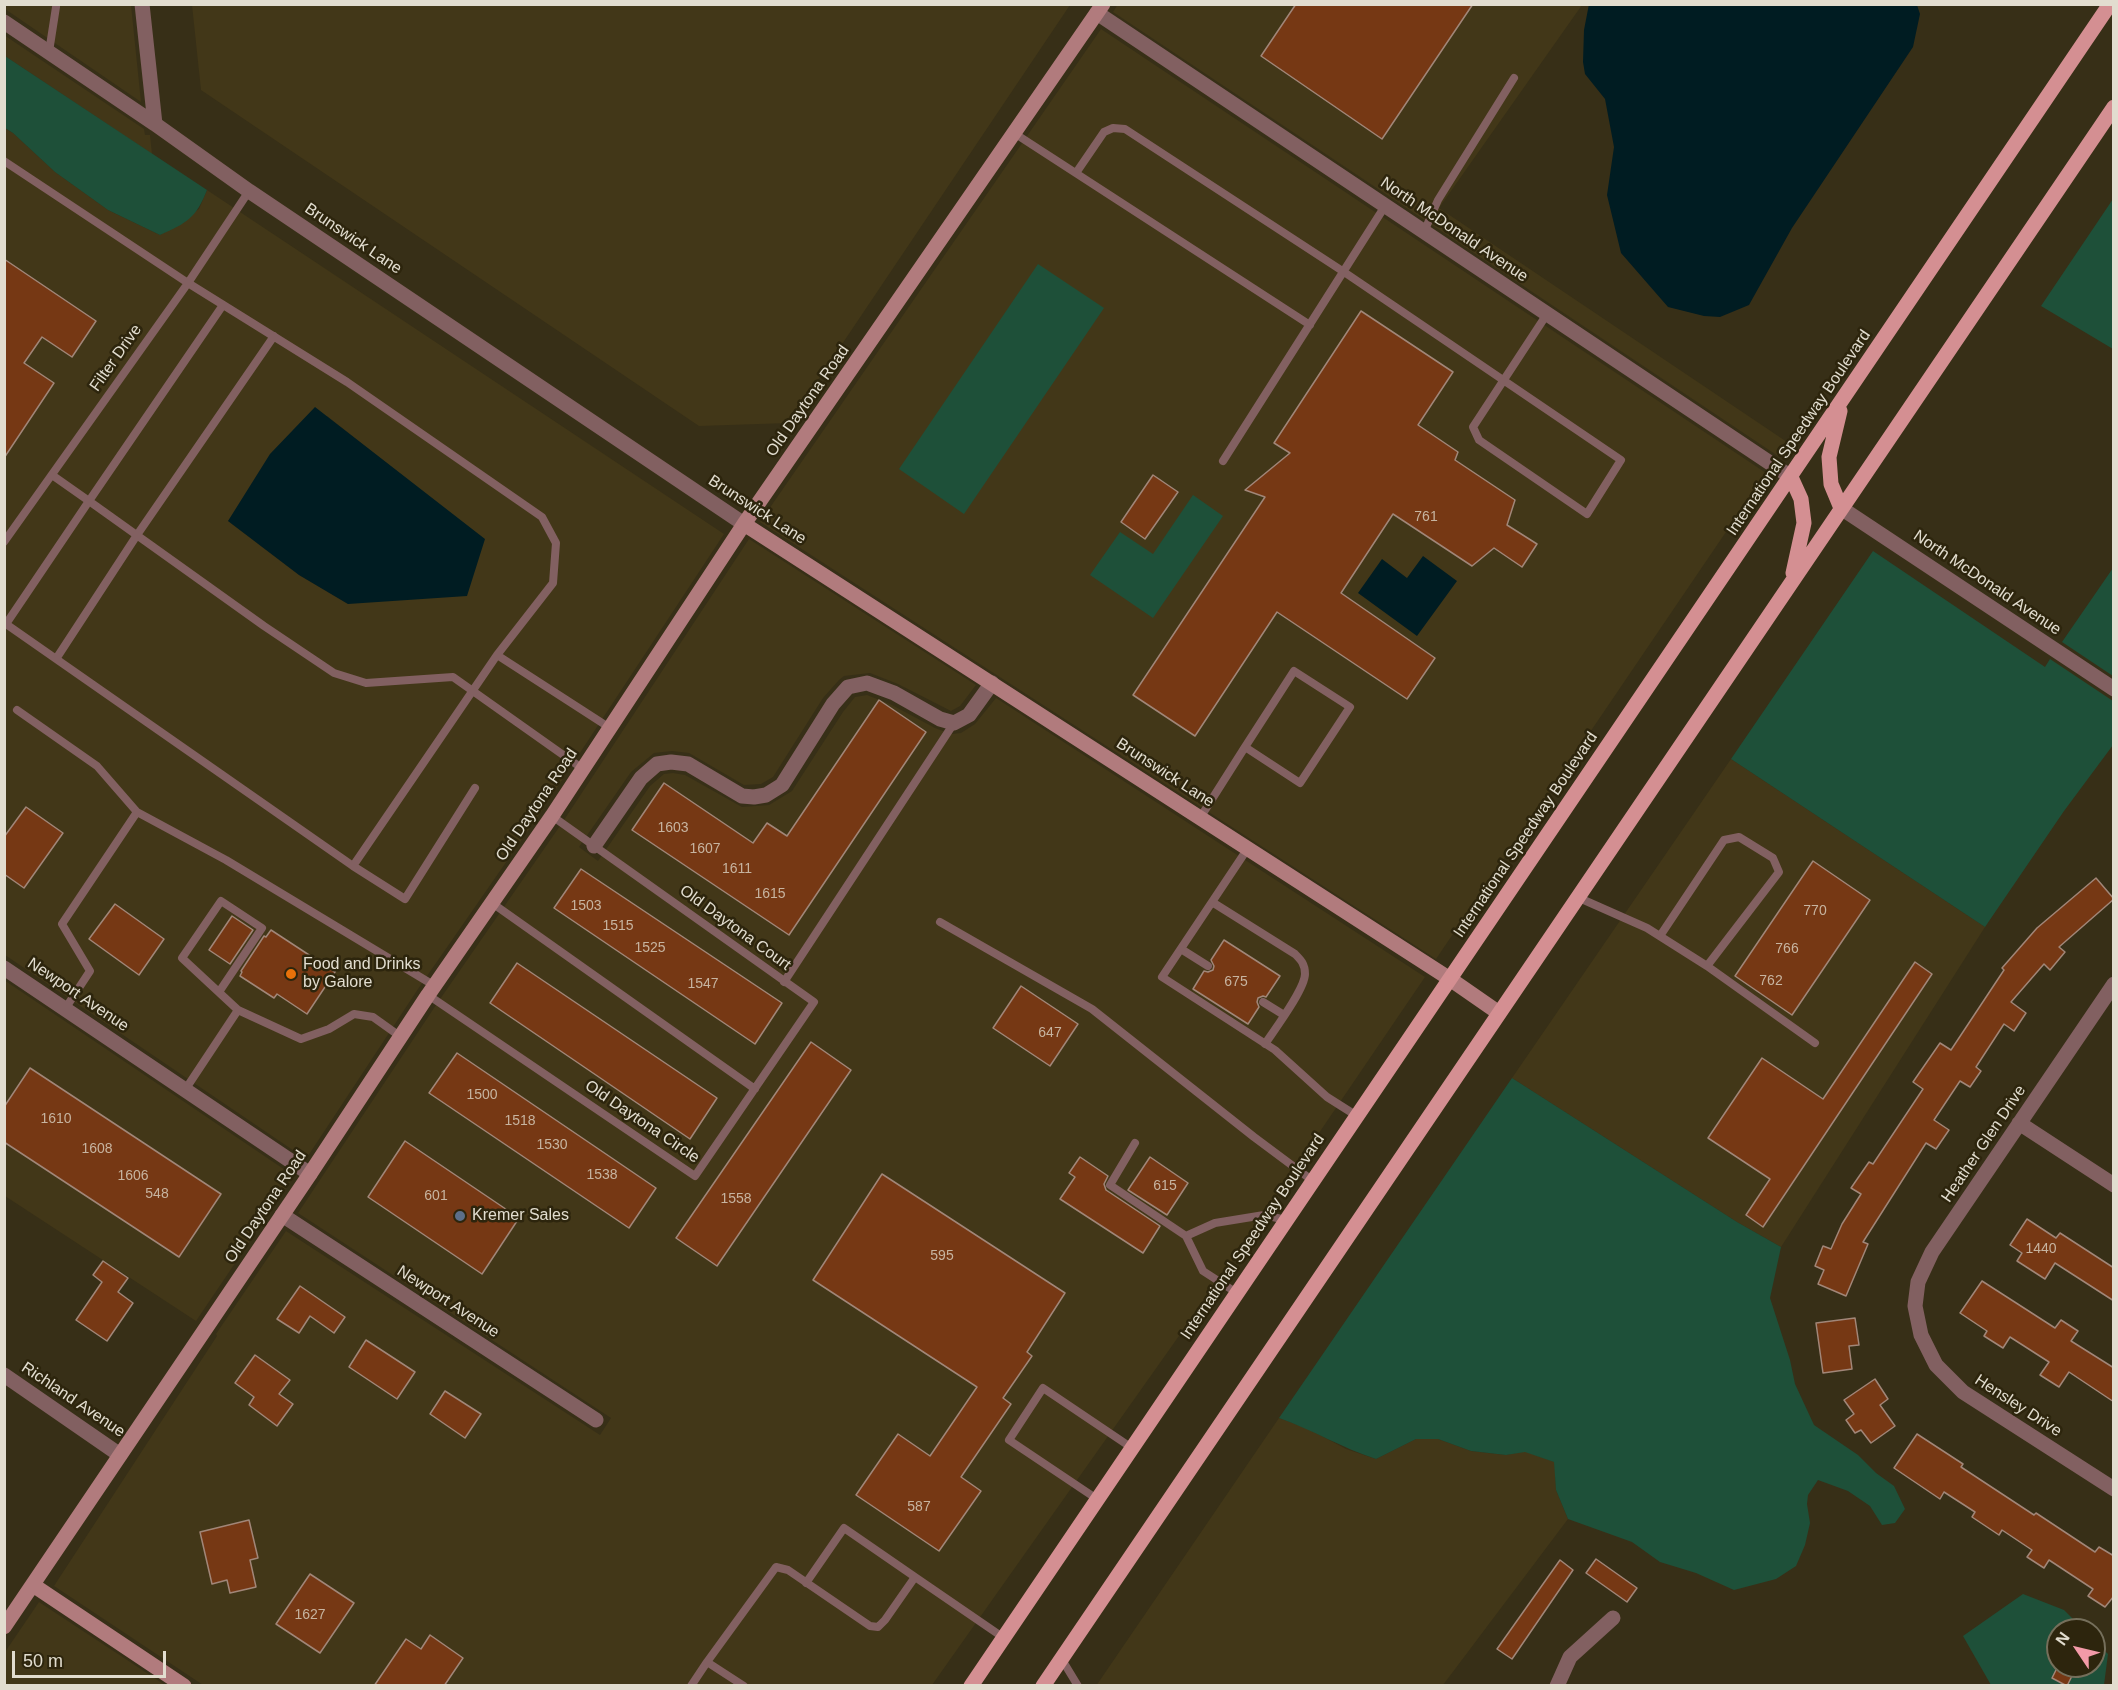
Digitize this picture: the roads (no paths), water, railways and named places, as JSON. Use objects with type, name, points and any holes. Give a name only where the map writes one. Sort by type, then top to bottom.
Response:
[{"type":"main road","name":"International Speedway Boulevard","points":[[971,1686],[2110,4]]},
{"type":"main road","points":[[1043,1686],[2114,107]]},
{"type":"main road","points":[[1841,508],[1831,484],[1829,457],[1842,402]]},
{"type":"main road","points":[[1791,477],[1801,499],[1804,523],[1791,582]]},
{"type":"street","points":[[142,4],[155,124]]},
{"type":"street","name":"Old Daytona Road","points":[[4,1627],[310,1174],[431,990],[552,816],[744,524],[1100,9]]},
{"type":"street","name":"North McDonald Avenue","points":[[1100,9],[1385,206],[1791,477]]},
{"type":"street","name":"Brunswick Lane","points":[[4,22],[249,191],[744,524],[1450,979],[1499,1013]]},
{"type":"street","name":"North McDonald Avenue","points":[[1841,508],[2114,689]]},
{"type":"street","points":[[594,846],[641,778],[657,764],[671,762],[688,764],[742,796],[766,795],[782,785],[833,704],[848,687],[867,683],[894,693],[940,719],[954,723],[969,715],[992,683]]},
{"type":"street","name":"Newport Avenue","points":[[4,968],[310,1174]]},
{"type":"street","name":"Heather Glen Drive","points":[[1921,1335],[1915,1306],[1918,1282],[1932,1252],[2114,984]]},
{"type":"street","points":[[2019,1123],[2114,1185]]},
{"type":"street","name":"Newport Avenue","points":[[282,1215],[596,1420]]},
{"type":"street","name":"Hensley Drive","points":[[1921,1335],[1936,1365],[1963,1392],[2114,1489]]},
{"type":"street","name":"Richland Avenue","points":[[4,1375],[120,1455]]},
{"type":"street","points":[[33,1585],[184,1686]]},
{"type":"street","points":[[1557,1686],[1570,1656],[1613,1618]]},
{"type":"lane","points":[[49,52],[55,5]]},
{"type":"lane","points":[[1424,232],[1438,200],[1514,78]]},
{"type":"lane","points":[[1076,174],[1104,132],[1113,128],[1125,129],[1344,272],[1504,382],[1621,460],[1587,513],[1479,440],[1473,427],[1504,382],[1547,314]]},
{"type":"lane","points":[[1014,133],[1310,325]]},
{"type":"lane","points":[[4,161],[188,283],[347,381],[542,517],[556,543],[553,583],[497,655],[353,866]]},
{"type":"lane","name":"Filter Drive","points":[[4,542],[188,283],[249,191]]},
{"type":"lane","points":[[1223,461],[1385,206]]},
{"type":"lane","points":[[223,305],[5,623],[353,866],[405,899],[475,788]]},
{"type":"lane","points":[[56,659],[137,535],[274,336]]},
{"type":"lane","points":[[52,475],[295,648],[334,673],[366,683],[453,677],[471,692],[583,769]]},
{"type":"lane","points":[[497,655],[610,728]]},
{"type":"lane","points":[[1200,818],[1245,747],[1294,671],[1350,707],[1300,783],[1245,747]]},
{"type":"lane","points":[[18,710],[98,766],[137,812],[226,860],[431,990]]},
{"type":"lane","points":[[784,982],[954,723]]},
{"type":"lane","points":[[65,1009],[90,971],[62,924],[137,812]]},
{"type":"lane","name":"Old Daytona Court","points":[[552,816],[814,1002],[754,1089]]},
{"type":"lane","points":[[1660,936],[1724,840],[1739,837],[1773,858],[1779,872],[1707,966]]},
{"type":"lane","points":[[1248,849],[1162,977],[1265,1044],[1327,1097],[1357,1116]]},
{"type":"lane","points":[[1577,897],[1647,928],[1707,966],[1815,1043]]},
{"type":"lane","points":[[219,992],[262,928],[220,901],[182,958],[238,1010],[301,1039],[329,1029],[354,1014],[373,1017],[401,1036]]},
{"type":"lane","points":[[1212,902],[1295,954],[1303,962],[1305,976],[1300,990],[1265,1044]]},
{"type":"lane","points":[[492,903],[754,1089]]},
{"type":"lane","points":[[940,922],[1092,1009],[1254,1137],[1314,1180]]},
{"type":"lane","points":[[1181,949],[1208,966]]},
{"type":"lane","name":"Old Daytona Circle","points":[[431,990],[695,1176],[754,1089]]},
{"type":"lane","points":[[1263,1002],[1284,1015]]},
{"type":"lane","points":[[185,1090],[238,1010]]},
{"type":"lane","points":[[1135,1143],[1110,1185],[1186,1236],[1203,1271],[1237,1293]]},
{"type":"lane","points":[[1186,1236],[1215,1223],[1264,1215],[1286,1220]]},
{"type":"lane","points":[[1097,1499],[1009,1440],[1037,1396],[1043,1388],[1132,1448]]},
{"type":"lane","points":[[806,1582],[844,1528],[1004,1638]]},
{"type":"lane","points":[[691,1686],[776,1567],[788,1570],[870,1626],[878,1627],[915,1577]]},
{"type":"lane","points":[[1061,1658],[1078,1686]]},
{"type":"lane","points":[[707,1662],[744,1686]]},
{"type":"water","points":[[1589,4],[1917,5],[1920,14],[1913,47],[1792,228],[1749,305],[1720,317],[1704,316],[1668,307],[1621,253],[1607,195],[1614,147],[1605,99],[1585,74],[1583,62],[1584,30]]},
{"type":"water","points":[[315,407],[485,539],[467,596],[348,604],[299,575],[228,521],[270,454]]},
{"type":"water","points":[[1423,556],[1457,581],[1417,636],[1358,593],[1382,559],[1407,578]]},
{"type":"place","name":"Food and Drinks by Galore","points":[[291,974]]},
{"type":"place","name":"Kremer Sales","points":[[460,1216]]}]
